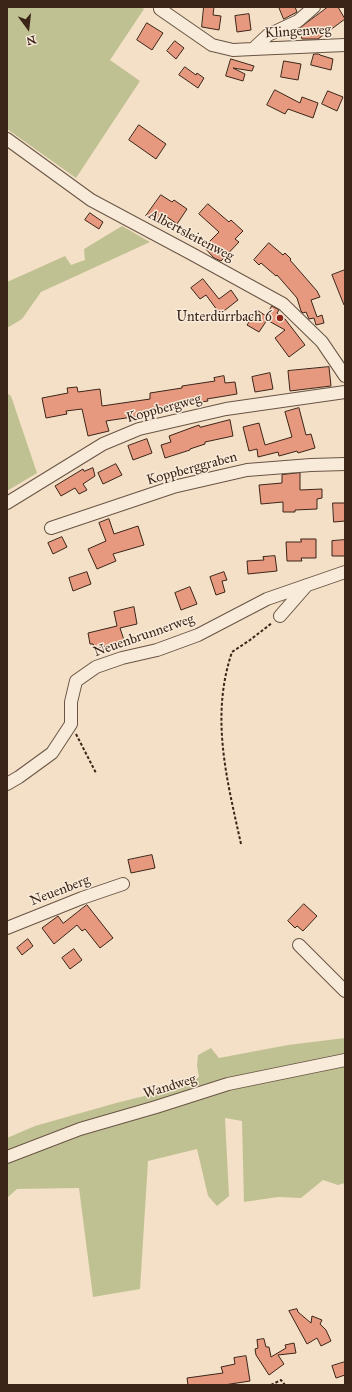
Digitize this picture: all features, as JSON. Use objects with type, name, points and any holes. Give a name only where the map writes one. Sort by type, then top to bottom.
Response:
[{"type":"street","points":[[253,49],[268,34],[298,21],[314,7]]},
{"type":"street","name":"Klingenweg","points":[[160,9],[212,45],[233,50],[345,45]]},
{"type":"street","name":"Albertsleitenweg","points":[[7,139],[91,200],[283,304],[322,342],[345,376]]},
{"type":"street","name":"Koppbergweg","points":[[7,503],[104,444],[139,429],[226,409],[345,392]]},
{"type":"street","name":"Koppberggraben","points":[[51,528],[173,486],[248,470],[345,464]]},
{"type":"street","name":"Neuenbrunnerweg","points":[[71,724],[71,702],[76,681],[96,667],[122,658],[157,650],[198,635],[267,599],[345,572]]},
{"type":"street","points":[[280,616],[308,584]]},
{"type":"street","points":[[7,784],[52,753],[71,724]]},
{"type":"street","name":"Neuenberg","points":[[7,928],[82,898],[124,884]]},
{"type":"street","points":[[299,945],[345,991]]},
{"type":"street","name":"Wandweg","points":[[7,1157],[80,1129],[156,1108],[228,1084],[345,1060]]},
{"type":"path","points":[[241,844],[223,756],[221,709],[226,670],[232,652],[269,626],[280,616]]},
{"type":"path","points":[[71,724],[96,773]]},
{"type":"path","points":[[271,1385],[281,1380],[285,1385]]},
{"type":"green space","points":[[7,7],[141,7],[144,9],[110,60],[140,81],[76,178],[7,129]]},
{"type":"green space","points":[[122,226],[150,242],[41,292],[22,319],[7,328],[7,282],[65,256],[71,265],[85,260],[84,249]]},
{"type":"green space","points":[[7,393],[11,396],[37,473],[7,491]]},
{"type":"green space","points":[[345,1038],[345,1183],[338,1185],[323,1180],[301,1198],[278,1197],[244,1202],[242,1121],[225,1118],[229,1196],[217,1206],[208,1196],[197,1149],[148,1161],[140,1289],[93,1297],[79,1188],[17,1189],[7,1198],[7,1138],[35,1126],[116,1103],[185,1086],[199,1077],[197,1066],[198,1055],[211,1048],[219,1058],[288,1045]]},
{"type":"building","points":[[204,7],[214,7],[213,15],[221,16],[219,30],[202,27]]},
{"type":"building","points":[[279,7],[295,7],[297,12],[284,19]]},
{"type":"building","points":[[328,7],[338,7],[345,19],[318,39],[302,39],[299,29]]},
{"type":"building","points":[[249,14],[251,30],[237,32],[235,16]]},
{"type":"building","points":[[147,23],[163,33],[152,50],[137,40]]},
{"type":"building","points":[[175,41],[184,48],[176,59],[167,51]]},
{"type":"building","points":[[314,54],[319,54],[333,59],[331,70],[311,65]]},
{"type":"building","points":[[231,59],[254,66],[252,71],[233,68],[245,74],[243,81],[226,76]]},
{"type":"building","points":[[284,61],[301,64],[298,80],[281,77]]},
{"type":"building","points":[[185,67],[196,75],[197,73],[204,78],[198,88],[179,75]]},
{"type":"building","points":[[275,90],[300,103],[302,97],[318,103],[313,118],[288,109],[285,114],[267,105]]},
{"type":"building","points":[[328,91],[343,97],[337,111],[322,104]]},
{"type":"building","points":[[139,125],[166,144],[156,159],[129,140]]},
{"type":"building","points":[[161,195],[172,202],[174,200],[187,209],[177,224],[163,214],[157,223],[146,216]]},
{"type":"building","points":[[208,204],[229,222],[231,220],[243,231],[235,239],[239,242],[221,261],[214,258],[204,247],[219,232],[199,214]]},
{"type":"building","points":[[90,213],[103,222],[99,229],[85,220]]},
{"type":"building","points":[[269,243],[283,255],[285,253],[291,259],[290,260],[317,291],[320,297],[311,300],[317,317],[322,315],[324,323],[316,325],[314,318],[309,319],[306,312],[303,313],[301,311],[297,298],[277,275],[276,276],[261,263],[259,265],[254,260]]},
{"type":"building","points":[[345,270],[345,305],[344,305],[332,275]]},
{"type":"building","points":[[203,279],[219,299],[231,290],[238,300],[220,314],[206,295],[200,299],[191,288]]},
{"type":"building","points":[[272,306],[279,310],[277,313],[285,319],[305,345],[289,357],[275,338],[285,330],[267,320],[259,332],[247,325],[257,310],[266,316]]},
{"type":"building","points":[[329,367],[331,386],[290,391],[288,371]]},
{"type":"building","points":[[270,373],[273,389],[255,392],[252,377]]},
{"type":"building","points":[[224,376],[225,383],[235,382],[237,394],[207,399],[208,401],[180,405],[180,407],[145,413],[146,414],[138,415],[139,416],[106,421],[109,431],[88,436],[82,409],[66,411],[67,414],[46,418],[42,398],[68,393],[67,388],[77,387],[78,392],[100,389],[102,406],[150,399],[150,393],[215,381],[214,378]]},
{"type":"building","points":[[299,408],[306,435],[311,434],[315,448],[279,456],[278,452],[258,457],[257,449],[249,451],[243,427],[259,423],[265,445],[292,437],[285,412]]},
{"type":"building","points":[[230,420],[233,436],[205,442],[205,444],[190,450],[165,458],[161,445],[171,442],[169,436],[199,425],[200,427]]},
{"type":"building","points":[[147,439],[152,453],[133,460],[128,446]]},
{"type":"building","points":[[116,464],[122,475],[103,484],[98,473]]},
{"type":"building","points":[[93,468],[95,476],[83,484],[87,490],[79,494],[75,488],[61,496],[55,486],[83,469],[84,471]]},
{"type":"building","points":[[300,473],[300,490],[322,489],[322,498],[317,499],[317,509],[283,512],[283,502],[261,504],[259,485],[282,483],[282,475]]},
{"type":"building","points":[[333,503],[345,503],[345,521],[334,522]]},
{"type":"building","points":[[109,519],[114,534],[138,526],[144,545],[113,554],[116,561],[97,569],[88,549],[106,541],[99,523]]},
{"type":"building","points":[[62,537],[67,547],[53,554],[48,543]]},
{"type":"building","points":[[301,539],[316,539],[316,558],[301,558],[302,561],[287,561],[286,542],[301,542]]},
{"type":"building","points":[[345,540],[345,556],[332,556],[332,541]]},
{"type":"building","points":[[275,556],[277,571],[248,574],[247,561],[264,560],[263,557]]},
{"type":"building","points":[[87,572],[91,584],[73,591],[69,578]]},
{"type":"building","points":[[224,572],[227,580],[222,581],[225,592],[216,595],[210,577]]},
{"type":"building","points":[[190,587],[197,604],[181,610],[175,593]]},
{"type":"building","points":[[134,607],[137,624],[120,628],[126,646],[118,648],[117,643],[95,649],[93,644],[90,644],[88,633],[117,626],[114,612]]},
{"type":"building","points":[[152,855],[155,868],[131,873],[128,860]]},
{"type":"building","points":[[304,904],[317,916],[303,931],[297,926],[295,928],[288,921]]},
{"type":"building","points":[[87,905],[113,938],[100,948],[85,929],[82,931],[77,925],[54,944],[42,928],[58,916],[63,923]]},
{"type":"building","points":[[28,939],[33,946],[22,955],[17,948]]},
{"type":"building","points":[[74,949],[82,960],[70,969],[62,958]]},
{"type":"building","points":[[297,1309],[298,1312],[311,1323],[312,1316],[322,1320],[320,1324],[326,1330],[331,1341],[321,1346],[317,1338],[307,1344],[289,1311]]},
{"type":"building","points":[[264,1339],[266,1347],[269,1347],[271,1357],[286,1348],[285,1345],[294,1343],[296,1353],[278,1355],[284,1364],[269,1375],[256,1355],[255,1349],[258,1348],[257,1340]]},
{"type":"building","points":[[246,1356],[250,1381],[224,1385],[188,1385],[187,1378],[223,1373],[221,1367],[235,1364],[234,1358]]},
{"type":"building","points":[[345,1362],[345,1375],[336,1378],[332,1366]]},
{"type":"place","name":"Unterdürrbach 6","points":[[280,318]]}]
